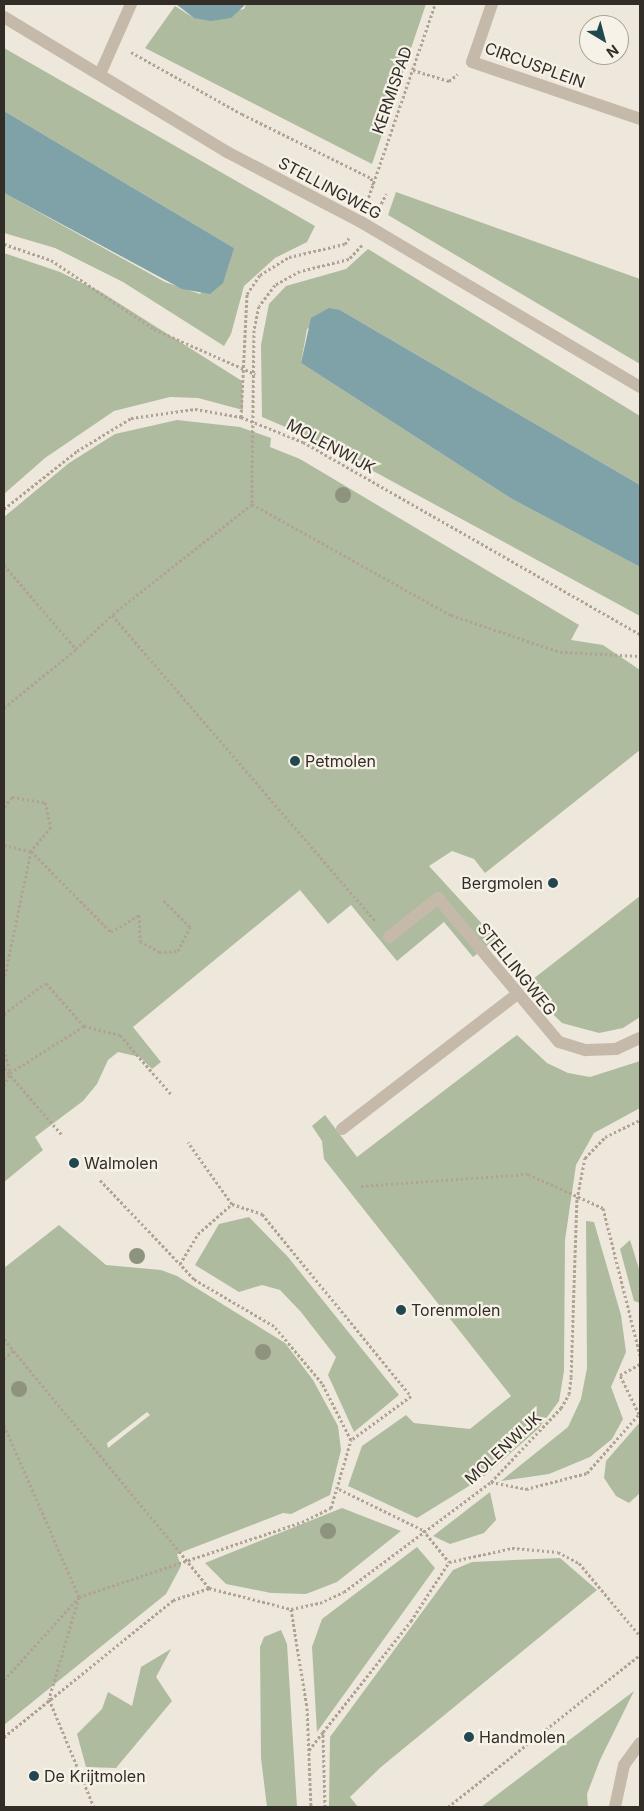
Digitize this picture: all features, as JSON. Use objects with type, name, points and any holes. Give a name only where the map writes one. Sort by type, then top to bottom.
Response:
[{"type":"street","points":[[100,74],[116,43],[130,4]]},
{"type":"street","name":"CIRCUSPLEIN","points":[[492,4],[472,62],[640,119]]},
{"type":"street","name":"STELLINGWEG","points":[[4,17],[227,152],[366,225],[640,387]]},
{"type":"street","name":"STELLINGWEG","points":[[388,937],[438,898],[516,995],[559,1042],[586,1050],[616,1049],[640,1038]]},
{"type":"street","points":[[342,1129],[516,995]]},
{"type":"street","points":[[615,1807],[624,1765],[640,1743]]},
{"type":"path","name":"KERMISPAD","points":[[116,43],[242,114],[371,178],[373,185],[435,4]]},
{"type":"path","points":[[413,70],[449,81],[472,62]]},
{"type":"path","points":[[241,417],[240,368],[247,294],[260,274],[289,257],[345,244],[366,225],[386,194]]},
{"type":"path","points":[[4,708],[76,649],[112,615],[252,504],[255,422],[254,330],[265,293],[300,271],[349,259],[359,250],[366,225]]},
{"type":"path","points":[[4,244],[51,260],[154,328],[255,374]]},
{"type":"path","name":"MOLENWIJK","points":[[4,509],[78,451],[132,418],[196,409],[241,417],[303,442],[640,634]]},
{"type":"path","points":[[252,504],[451,615],[560,652],[639,654]]},
{"type":"path","points":[[4,565],[76,649]]},
{"type":"path","points":[[112,615],[388,937]]},
{"type":"path","points":[[4,806],[12,797],[45,802],[51,827],[31,851],[4,980]]},
{"type":"path","points":[[4,845],[31,851],[111,932],[139,915],[140,941],[159,952],[178,951],[190,927],[162,900]]},
{"type":"path","points":[[4,1014],[46,983],[84,1026],[120,1035],[171,1094]]},
{"type":"path","points":[[4,1086],[10,1073],[84,1026]]},
{"type":"path","points":[[4,1049],[10,1073]]},
{"type":"path","points":[[4,1068],[62,1135]]},
{"type":"path","name":"MOLENWIJK","points":[[291,1609],[320,1603],[344,1592],[423,1530],[491,1482],[546,1428],[570,1394],[577,1198],[585,1158],[594,1145],[640,1120]]},
{"type":"path","points":[[4,1680],[79,1597],[302,1522],[331,1508],[339,1490],[351,1440],[411,1396],[262,1214],[232,1204],[188,1142]]},
{"type":"path","points":[[361,1186],[528,1174],[577,1198],[603,1208],[640,1355]]},
{"type":"path","points":[[100,1180],[194,1279],[274,1326],[322,1383],[351,1440]]},
{"type":"path","points":[[180,1264],[198,1234],[232,1204]]},
{"type":"path","points":[[4,1339],[209,1588]]},
{"type":"path","points":[[4,1359],[14,1350]]},
{"type":"path","points":[[491,1482],[526,1489],[587,1473],[640,1413],[620,1375],[640,1364]]},
{"type":"path","points":[[4,1425],[79,1597],[49,1699],[94,1807]]},
{"type":"path","points":[[339,1490],[423,1530],[449,1562]]},
{"type":"path","points":[[309,1750],[411,1621],[449,1562],[512,1548],[558,1552],[579,1563],[640,1636]]},
{"type":"path","points":[[4,1736],[173,1600],[209,1588],[291,1609],[308,1708],[311,1807]]},
{"type":"path","points":[[448,1807],[640,1655]]},
{"type":"path","points":[[323,1732],[325,1807]]},
{"type":"green space","points":[[246,4],[426,4],[372,164],[145,48],[175,6],[194,18],[244,9]]},
{"type":"green space","points":[[4,48],[315,226],[307,242],[275,258],[244,286],[231,334],[224,346],[123,282],[55,248],[4,233],[4,193],[165,282],[200,294],[234,248],[4,111]]},
{"type":"green space","points":[[396,192],[640,279],[640,364],[388,215]]},
{"type":"green space","points":[[368,249],[640,416],[640,485],[340,310],[307,329],[301,363],[512,499],[640,567],[640,616],[318,441],[262,417],[261,345],[269,304],[286,286],[346,269]]},
{"type":"green space","points":[[4,253],[60,272],[101,292],[242,381],[243,410],[198,398],[170,397],[114,411],[45,458],[4,494]]},
{"type":"green space","points":[[177,420],[240,427],[271,438],[270,447],[300,459],[579,625],[571,640],[603,645],[640,670],[640,750],[485,873],[474,859],[452,851],[429,866],[496,939],[473,957],[444,922],[397,961],[351,905],[328,924],[300,890],[133,1027],[161,1062],[152,1069],[140,1057],[118,1052],[108,1060],[97,1084],[83,1101],[35,1137],[43,1150],[4,1182],[4,517],[69,463],[115,434]]},
{"type":"green space","points":[[640,896],[640,1017],[623,1028],[599,1033],[562,1023],[524,986]]},
{"type":"green space","points":[[517,1035],[547,1063],[568,1073],[590,1077],[640,1061],[640,1108],[594,1133],[576,1165],[565,1240],[564,1371],[559,1401],[538,1429],[482,1478],[417,1518],[348,1486],[362,1446],[406,1415],[414,1423],[470,1429],[511,1396],[324,1159],[322,1141],[312,1126],[325,1115],[357,1157]]},
{"type":"green space","points":[[249,1217],[288,1257],[399,1395],[354,1432],[328,1375],[336,1357],[301,1312],[280,1290],[262,1285],[239,1292],[195,1265],[219,1224]]},
{"type":"green space","points":[[586,1221],[594,1222],[621,1315],[626,1352],[611,1387],[623,1419],[612,1439],[590,1457],[549,1474],[501,1481],[568,1427],[581,1399],[587,1368]]},
{"type":"green space","points":[[59,1225],[106,1265],[161,1270],[177,1276],[285,1343],[313,1380],[338,1426],[341,1450],[330,1495],[291,1514],[283,1513],[177,1554],[181,1566],[166,1594],[4,1725],[4,1268]],"holes":[[[147,1412],[150,1415],[108,1448],[107,1443]]]},
{"type":"green space","points":[[630,1240],[640,1272],[640,1303],[634,1301],[620,1249]]},
{"type":"green space","points":[[640,1422],[640,1493],[629,1503],[616,1496],[604,1478],[606,1461]]},
{"type":"green space","points":[[490,1492],[496,1520],[484,1533],[450,1544],[433,1536]]},
{"type":"green space","points":[[342,1508],[401,1531],[337,1582],[306,1594],[271,1593],[226,1584],[205,1563]]},
{"type":"green space","points":[[417,1547],[435,1568],[317,1732],[312,1647],[322,1619]]},
{"type":"green space","points":[[560,1558],[597,1590],[381,1767],[350,1797],[358,1807],[329,1807],[330,1737],[453,1570],[472,1562]]},
{"type":"green space","points":[[281,1630],[287,1644],[297,1807],[267,1807],[261,1758],[260,1647],[264,1637]]},
{"type":"green space","points":[[171,1649],[156,1677],[172,1701],[116,1768],[86,1767],[77,1734],[102,1709],[108,1692],[132,1706],[141,1667]]},
{"type":"green space","points":[[634,1691],[600,1760],[587,1794],[588,1807],[481,1807]]},
{"type":"water","points":[[176,4],[246,4],[231,18],[211,21],[194,18]]},
{"type":"water","points":[[4,111],[234,248],[223,283],[210,294],[182,289],[4,193]]},
{"type":"water","points":[[329,308],[340,310],[640,485],[640,567],[512,499],[301,363],[311,318]]},
{"type":"place","name":"Petmolen","points":[[295,761]]},
{"type":"place","name":"Bergmolen","points":[[553,883]]},
{"type":"place","name":"Walmolen","points":[[74,1163]]},
{"type":"place","name":"Torenmolen","points":[[401,1310]]},
{"type":"place","name":"Handmolen","points":[[469,1737]]},
{"type":"place","name":"De Krijtmolen","points":[[34,1776]]}]
